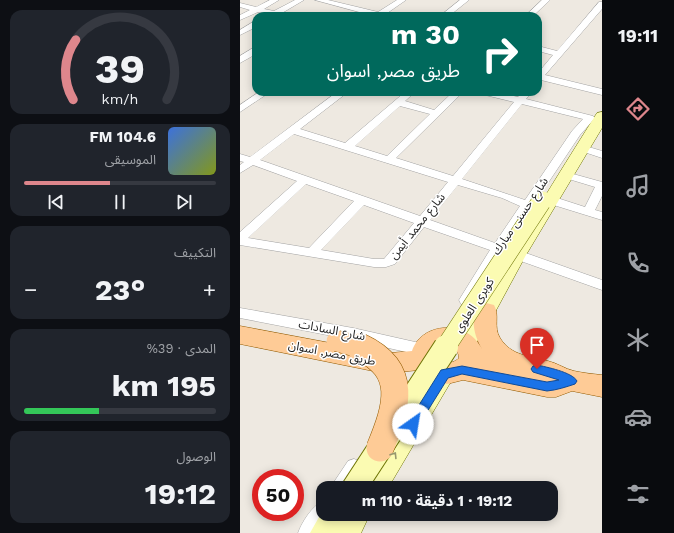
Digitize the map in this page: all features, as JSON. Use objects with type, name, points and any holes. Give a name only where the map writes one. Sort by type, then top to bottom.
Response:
[{"type":"main road","name":"شارع حسنى مبارك","points":[[377,481],[445,357],[486,311],[517,255],[541,201],[566,175],[582,148],[596,117],[602,99]]},
{"type":"main road","name":"كوبرى العلوى","points":[[359,481],[596,117]]},
{"type":"main road","points":[[486,311],[484,321],[485,332],[490,343],[505,357],[526,367]]},
{"type":"main road","points":[[240,324],[352,344],[366,348],[377,356],[386,365],[393,376],[395,389],[395,402],[380,448]]},
{"type":"main road","name":"طريق مصر, اسوان","points":[[240,335],[373,362],[408,363],[445,357],[526,367],[548,371],[572,381],[602,386]]},
{"type":"main road","name":"طريق مصر, اسوان","points":[[445,357],[547,386],[556,386],[572,381]]},
{"type":"main road","points":[[324,533],[332,521]]},
{"type":"main road","points":[[345,533],[353,521]]},
{"type":"street","points":[[240,18],[275,0]]},
{"type":"street","points":[[278,12],[300,0]]},
{"type":"street","points":[[319,0],[367,12]]},
{"type":"street","points":[[335,4],[342,0]]},
{"type":"street","points":[[384,12],[402,0]]},
{"type":"street","points":[[449,12],[465,0]]},
{"type":"street","points":[[533,12],[546,0]]},
{"type":"street","points":[[542,73],[602,4]]},
{"type":"street","points":[[240,5],[266,12]]},
{"type":"street","points":[[241,33],[252,26]]},
{"type":"street","points":[[241,33],[252,35]]},
{"type":"street","points":[[542,49],[559,54]]},
{"type":"street","points":[[240,60],[252,52]]},
{"type":"street","points":[[542,78],[602,92]]},
{"type":"street","points":[[240,109],[259,96]]},
{"type":"street","points":[[240,170],[338,96]]},
{"type":"street","points":[[347,147],[405,96]]},
{"type":"street","points":[[388,160],[454,96]]},
{"type":"street","points":[[523,96],[596,117]]},
{"type":"street","name":"شارع محمد أيمن","points":[[240,240],[374,263],[386,263],[395,257],[453,181],[523,96]]},
{"type":"street","points":[[398,102],[436,112]]},
{"type":"street","points":[[293,130],[453,181],[506,196],[541,201],[602,216]]},
{"type":"street","points":[[582,148],[602,155]]},
{"type":"street","points":[[240,157],[602,285]]},
{"type":"street","points":[[566,175],[602,185],[588,212]]},
{"type":"street","points":[[240,240],[304,180]]},
{"type":"street","points":[[312,252],[361,201]]},
{"type":"street","name":"شارع حسنى مبارك","points":[[345,481],[445,357],[498,248],[541,201]]},
{"type":"street","name":"شارع السادات","points":[[240,313],[353,334],[445,357]]},
{"type":"street","points":[[307,533],[316,520]]},
{"type":"route","points":[[413,424],[445,373],[451,374],[462,370],[547,386],[556,386],[572,381],[548,371],[537,369]]}]
